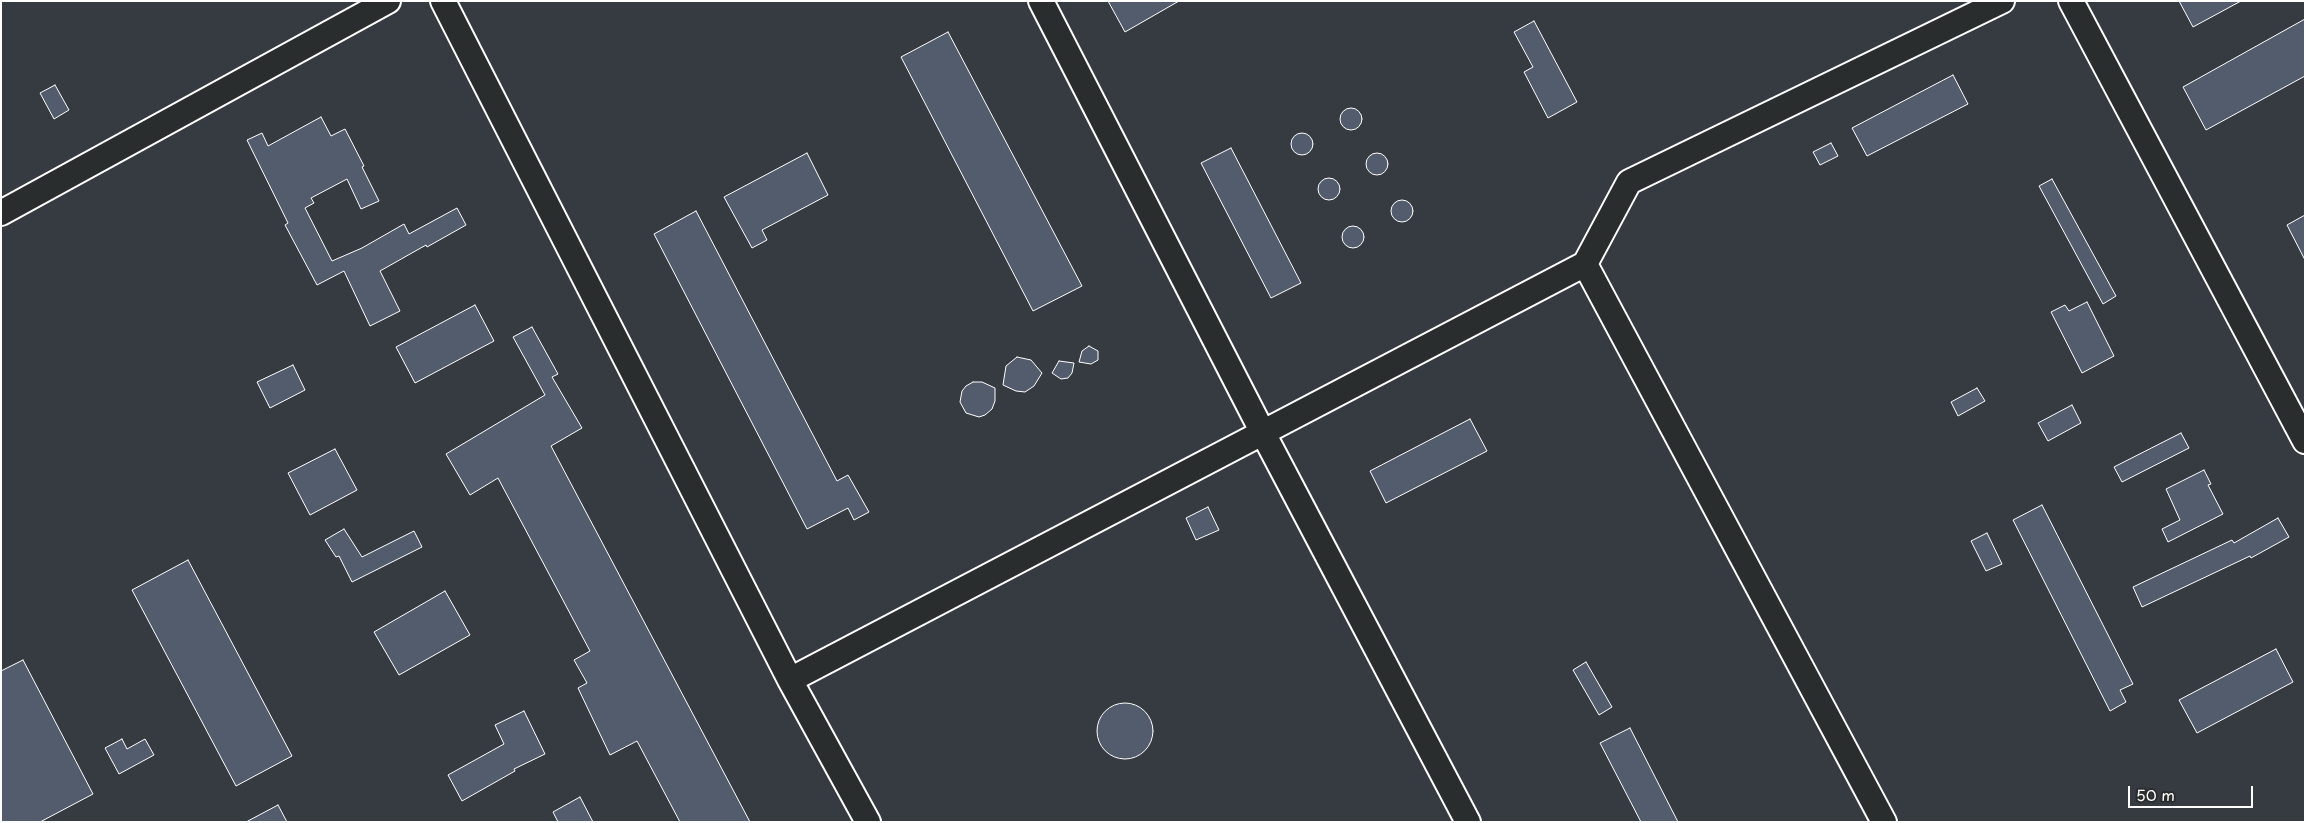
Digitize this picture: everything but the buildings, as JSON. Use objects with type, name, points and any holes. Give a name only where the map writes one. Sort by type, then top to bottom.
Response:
[{"type":"lane","points":[[1,213],[388,1]]},
{"type":"lane","points":[[443,1],[790,680],[868,822]]},
{"type":"lane","points":[[1041,1],[1263,433],[1468,822]]},
{"type":"lane","points":[[790,680],[1585,264],[1629,182],[2002,1]]},
{"type":"lane","points":[[2073,2],[2305,442]]},
{"type":"lane","points":[[1585,264],[1884,822]]},
{"type":"shaded area","points":[[1,1],[2305,1],[2305,822],[1,822]]}]
